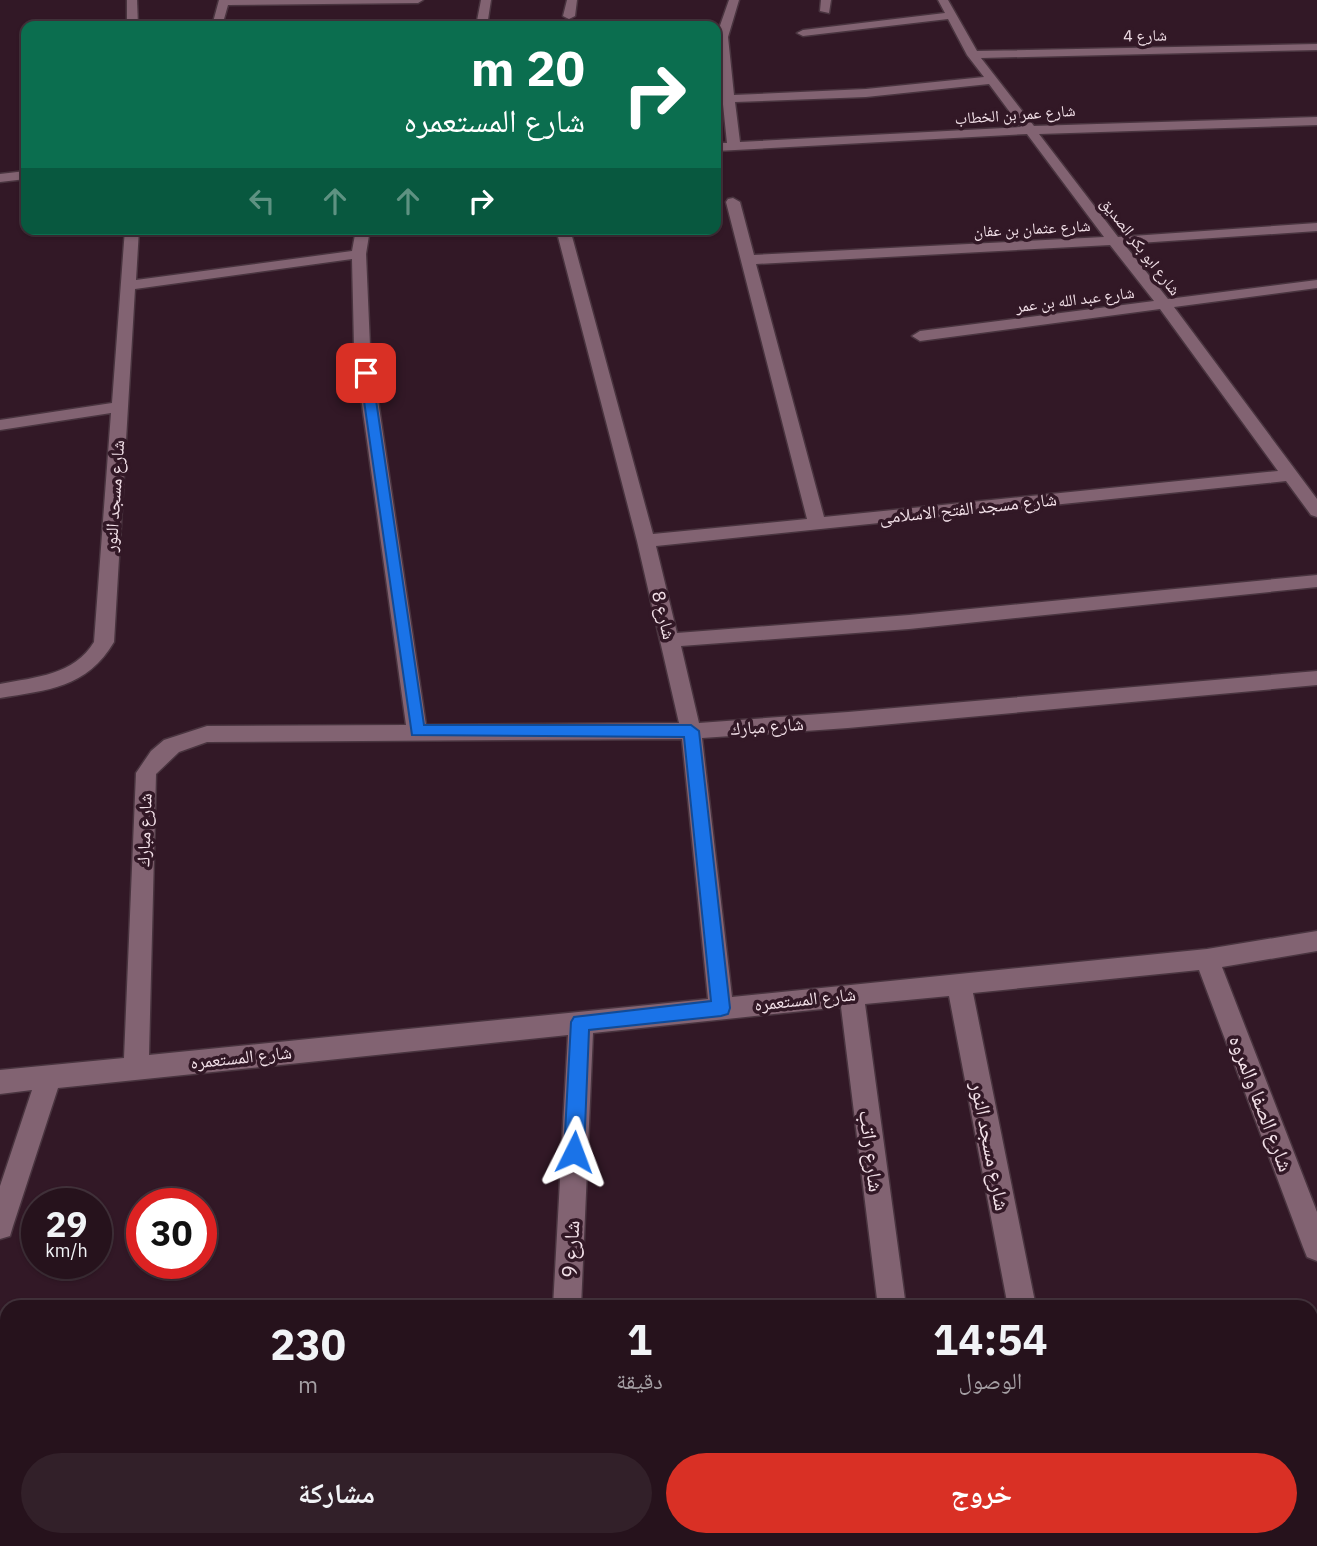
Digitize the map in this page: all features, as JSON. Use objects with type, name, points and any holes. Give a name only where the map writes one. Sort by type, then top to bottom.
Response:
[{"type":"street","points":[[132,0],[133,21]]},
{"type":"street","points":[[218,21],[223,1],[418,0]]},
{"type":"street","points":[[483,21],[486,0]]},
{"type":"street","points":[[569,16],[572,0]]},
{"type":"street","points":[[721,32],[734,0]]},
{"type":"street","name":"شارع ابو بكر الصديق","points":[[943,0],[949,16],[973,55],[1165,305],[1317,511]]},
{"type":"street","points":[[803,33],[949,16]]},
{"type":"street","name":"شارع 4","points":[[973,55],[1317,47]]},
{"type":"street","points":[[721,64],[723,92],[734,146]]},
{"type":"street","points":[[723,92],[866,93],[992,80]]},
{"type":"street","name":"شارع عمر بن الخطاب","points":[[721,147],[962,136],[1132,124],[1317,121]]},
{"type":"street","points":[[0,178],[21,176]]},
{"type":"street","points":[[733,202],[817,523]]},
{"type":"street","name":"شارع عثمان بن عفان","points":[[749,260],[1114,241],[1317,227]]},
{"type":"street","name":"شارع مسجد النور","points":[[0,691],[77,673],[96,659],[104,642],[132,235]]},
{"type":"street","points":[[362,235],[359,254],[362,346],[417,731]]},
{"type":"street","name":"شارع 8","points":[[565,235],[646,541],[691,731],[721,1008]]},
{"type":"street","points":[[128,285],[359,254]]},
{"type":"street","name":"شارع عبد الله بن عمر","points":[[920,336],[1317,284]]},
{"type":"street","points":[[0,425],[120,407]]},
{"type":"street","name":"شارع مسجد الفتح الاسلامى","points":[[646,541],[1290,475]]},
{"type":"street","points":[[670,640],[923,621],[1317,581]]},
{"type":"street","name":"شارع مبارك","points":[[136,1068],[146,773],[159,754],[181,740],[207,734],[691,731],[848,720],[1317,678]]},
{"type":"street","name":"شارع المستعمره","points":[[0,1082],[1207,959],[1317,941]]},
{"type":"street","name":"شارع الصفا والمروه","points":[[1207,959],[1317,1245]]},
{"type":"street","name":"شارع مسجد النور","points":[[959,984],[1021,1300]]},
{"type":"street","name":"شارع راتب","points":[[852,995],[891,1300]]},
{"type":"street","name":"شارع 9","points":[[567,1300],[580,1022]]},
{"type":"street","points":[[0,1226],[49,1077]]},
{"type":"route","points":[[366,373],[417,731],[691,731],[721,1008],[580,1022],[574,1152]]}]
